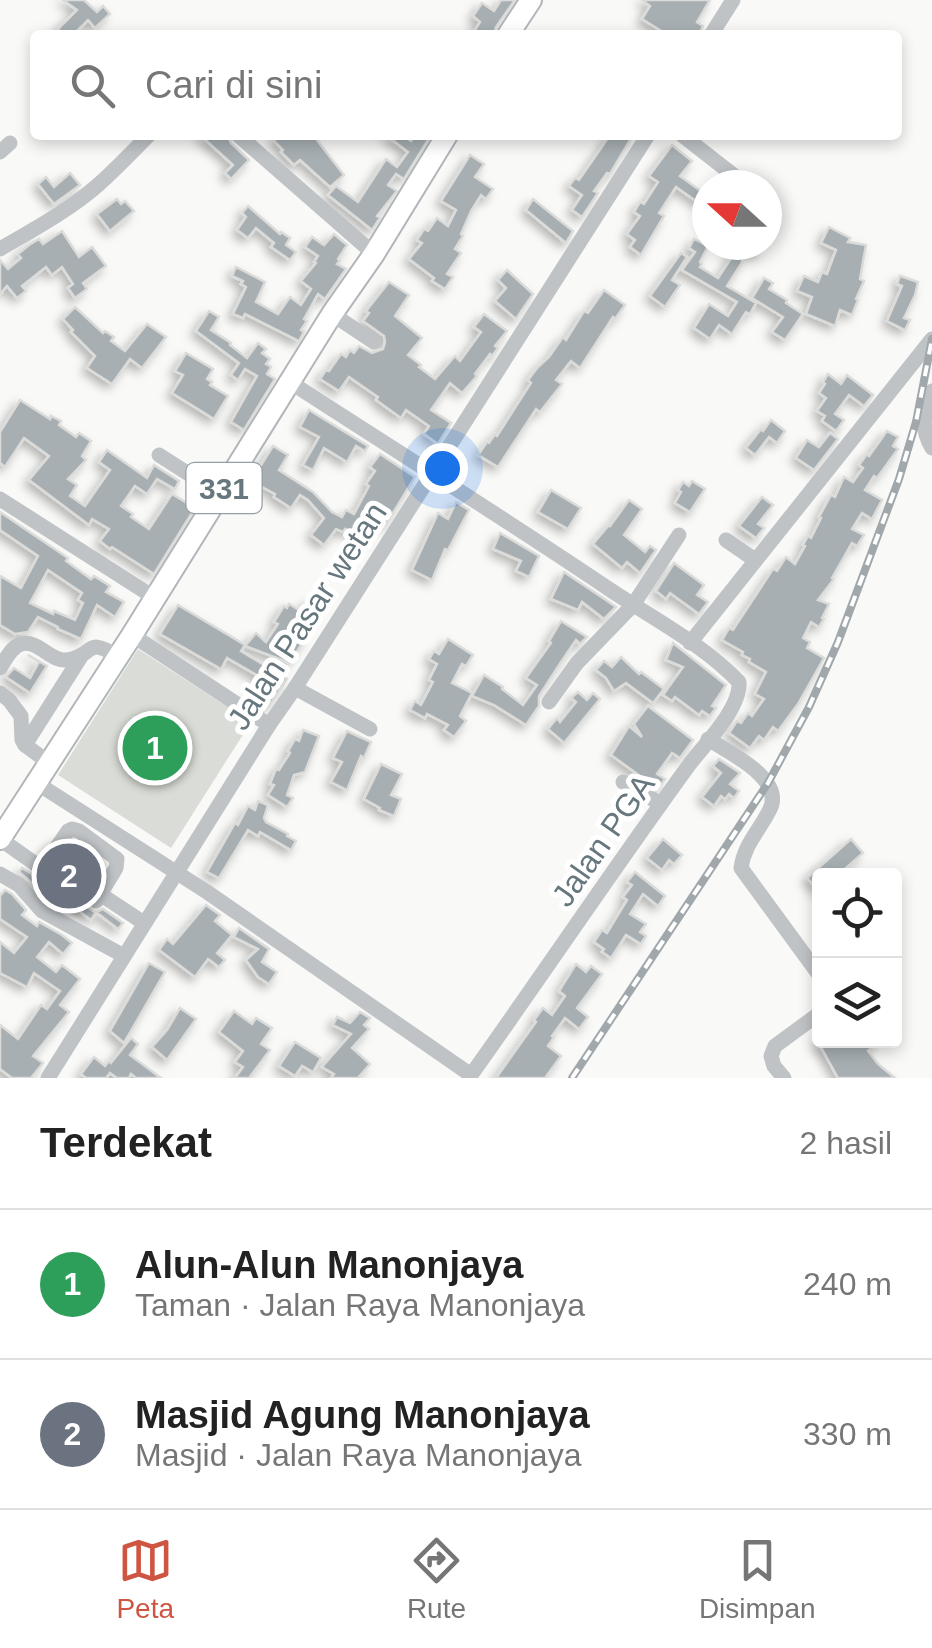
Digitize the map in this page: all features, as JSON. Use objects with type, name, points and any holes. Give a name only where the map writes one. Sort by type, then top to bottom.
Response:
[{"type":"main road","points":[[511,30],[531,0]]},
{"type":"main road","name":"331","points":[[0,839],[6,813],[35,782],[118,657],[444,140]]},
{"type":"street","points":[[714,30],[729,2]]},
{"type":"street","points":[[0,248],[70,207],[143,140]]},
{"type":"street","points":[[244,140],[374,254]]},
{"type":"street","name":"Jalan Pasar wetan","points":[[48,1078],[269,725],[645,140]]},
{"type":"street","points":[[688,140],[727,170]]},
{"type":"street","points":[[332,314],[374,342]]},
{"type":"street","points":[[290,382],[690,643],[932,339]]},
{"type":"street","points":[[932,390],[924,424],[932,448]]},
{"type":"street","points":[[159,456],[220,494]]},
{"type":"street","points":[[0,499],[155,598]]},
{"type":"street","points":[[549,702],[577,663],[633,605],[679,535]]},
{"type":"street","points":[[726,540],[756,560]]},
{"type":"street","points":[[132,635],[269,725]]},
{"type":"street","points":[[0,668],[19,644],[30,643],[58,659],[82,654],[92,646],[118,657]]},
{"type":"street","name":"Jalan PGA","points":[[470,1076],[738,696],[740,682],[690,643]]},
{"type":"street","points":[[25,745],[82,654]]},
{"type":"street","points":[[296,688],[370,729]]},
{"type":"street","points":[[0,694],[21,716],[25,745],[48,762]]},
{"type":"street","points":[[708,739],[740,758],[772,790],[770,811],[751,838],[741,868],[812,965]]},
{"type":"street","points":[[35,782],[207,892],[470,1076]]},
{"type":"street","points":[[623,782],[661,804]]},
{"type":"street","points":[[96,842],[108,828]]},
{"type":"street","points":[[0,839],[37,865],[48,860],[72,829],[96,842],[117,859],[116,868],[98,897],[144,923]]},
{"type":"street","points":[[0,874],[19,886],[42,911],[124,956]]},
{"type":"street","points":[[784,1078],[770,1056],[775,1046],[812,1019]]},
{"type":"shaded area","points":[[138,649],[251,722],[171,848],[58,775]]},
{"type":"building","points":[[63,0],[84,0],[97,12],[103,6],[110,14],[95,28],[88,20],[78,30],[59,30],[77,10]]},
{"type":"building","points":[[501,0],[515,0],[495,30],[475,30],[480,22],[473,16],[482,3],[494,11]]},
{"type":"building","points":[[642,0],[710,0],[697,22],[703,26],[701,30],[660,30],[642,19],[650,6]]},
{"type":"building","points":[[206,140],[230,140],[249,160],[231,179],[225,173],[233,165]]},
{"type":"building","points":[[317,140],[344,175],[330,187],[300,160],[294,165],[274,141]]},
{"type":"building","points":[[392,140],[428,140],[404,179],[396,174],[388,185],[397,191],[377,216],[380,218],[372,230],[328,195],[336,186],[358,202],[386,159],[397,167],[408,152]]},
{"type":"building","points":[[607,140],[630,140],[610,174],[594,191],[598,193],[582,217],[572,210],[582,195],[569,186],[575,178],[579,180]]},
{"type":"building","points":[[672,145],[692,161],[680,176],[692,185],[692,198],[676,187],[659,213],[664,216],[641,255],[630,247],[635,240],[627,234],[640,216],[634,212],[658,182],[649,176]]},
{"type":"building","points":[[470,155],[484,164],[475,177],[493,189],[486,199],[481,195],[471,211],[455,249],[461,253],[447,274],[453,277],[445,289],[409,259],[422,243],[417,240],[424,229],[428,231],[437,218],[448,226],[456,210],[441,201]]},
{"type":"building","points":[[70,173],[80,185],[54,204],[38,184],[46,177],[54,187]]},
{"type":"building","points":[[117,199],[134,211],[110,231],[97,214]]},
{"type":"building","points":[[533,199],[573,231],[566,243],[526,210]]},
{"type":"building","points":[[248,206],[290,238],[286,245],[296,252],[290,260],[271,247],[274,243],[256,228],[248,238],[237,230]]},
{"type":"building","points":[[829,227],[850,238],[848,242],[866,245],[860,279],[864,281],[858,300],[852,315],[840,310],[835,326],[806,314],[812,297],[797,291],[804,276],[818,282],[822,272],[827,274],[836,250],[821,243]]},
{"type":"building","points":[[62,231],[79,257],[92,247],[106,266],[83,283],[87,289],[75,298],[68,288],[73,284],[62,267],[52,275],[46,267],[22,286],[26,291],[17,298],[7,286],[0,294],[0,260],[8,269],[29,245],[39,239],[43,244]]},
{"type":"building","points":[[334,234],[347,245],[337,264],[346,269],[325,299],[318,294],[304,319],[307,321],[299,341],[245,314],[243,318],[233,314],[246,287],[232,276],[236,267],[265,282],[256,302],[278,314],[290,297],[301,305],[311,289],[301,281],[318,256],[305,247],[312,237],[324,245]]},
{"type":"building","points":[[681,253],[687,257],[672,280],[680,285],[665,307],[650,296]]},
{"type":"building","points":[[692,256],[692,260],[701,260],[700,267],[718,278],[730,260],[742,260],[727,286],[756,303],[732,334],[719,325],[710,339],[694,328],[709,304],[728,316],[737,302],[682,270]]},
{"type":"building","points":[[507,270],[533,294],[516,319],[495,301],[506,288],[498,280]]},
{"type":"building","points":[[900,276],[918,282],[904,318],[910,320],[905,330],[887,321],[902,286],[897,284]]},
{"type":"building","points":[[764,278],[773,283],[769,289],[803,314],[785,340],[772,332],[783,317],[752,298]]},
{"type":"building","points":[[389,282],[409,295],[395,316],[422,338],[408,355],[435,379],[455,356],[460,361],[481,332],[474,327],[484,314],[507,331],[462,393],[450,383],[431,410],[451,423],[438,444],[424,434],[429,426],[406,410],[401,418],[349,377],[339,391],[320,379],[341,354],[346,357],[359,346],[372,353],[383,349],[384,336],[363,321],[369,313],[366,311]]},
{"type":"building","points":[[604,290],[625,305],[580,368],[571,361],[556,380],[562,384],[540,412],[536,409],[498,467],[478,455],[497,436],[531,383],[528,380],[563,337],[566,340],[584,311],[588,313]]},
{"type":"building","points":[[75,307],[103,333],[114,337],[111,341],[125,351],[147,324],[166,337],[142,368],[130,359],[112,384],[87,368],[95,356],[63,319]]},
{"type":"building","points":[[209,311],[219,317],[211,330],[230,345],[247,358],[258,343],[270,359],[267,374],[275,379],[244,430],[231,422],[257,376],[245,369],[238,380],[231,375],[239,363],[196,331]]},
{"type":"building","points":[[186,353],[213,369],[207,379],[212,382],[210,385],[228,396],[214,419],[172,393],[183,375],[175,371]]},
{"type":"building","points":[[828,374],[841,384],[847,375],[873,395],[864,406],[849,395],[835,414],[844,420],[836,431],[822,421],[825,416],[817,411],[826,398],[819,393]]},
{"type":"building","points":[[20,400],[50,419],[51,416],[61,421],[59,425],[76,437],[79,433],[91,441],[82,456],[86,460],[68,479],[77,485],[70,496],[85,506],[110,470],[99,462],[107,450],[147,478],[154,465],[179,481],[175,489],[157,479],[147,494],[135,486],[121,506],[149,529],[172,494],[195,508],[154,574],[100,541],[109,529],[92,519],[89,525],[29,480],[49,456],[24,438],[5,467],[0,463],[0,432]]},
{"type":"building","points":[[309,410],[368,446],[365,451],[356,446],[347,462],[324,448],[313,470],[303,465],[319,437],[300,427]]},
{"type":"building","points":[[771,420],[785,431],[777,443],[769,437],[755,455],[746,448]]},
{"type":"building","points":[[887,431],[898,437],[893,446],[898,449],[865,490],[882,500],[872,519],[862,513],[852,529],[864,535],[857,546],[852,543],[818,600],[829,604],[824,619],[819,627],[811,622],[803,638],[810,642],[807,648],[824,658],[778,731],[773,727],[764,740],[759,736],[750,748],[729,733],[737,721],[741,723],[748,713],[752,716],[764,699],[755,694],[766,672],[722,640],[729,628],[733,630],[773,569],[777,571],[786,557],[795,564],[831,495],[835,497],[844,477],[853,482],[863,468],[859,465]]},
{"type":"building","points":[[830,433],[838,439],[814,470],[796,458],[807,440],[819,447]]},
{"type":"building","points":[[273,446],[288,455],[279,470],[342,517],[346,510],[354,514],[375,471],[370,467],[380,454],[415,477],[385,526],[378,522],[367,541],[345,529],[336,529],[324,545],[311,535],[324,518],[308,500],[300,495],[291,508],[251,481]]},
{"type":"building","points":[[692,481],[705,489],[690,512],[675,503],[683,482],[689,486]]},
{"type":"building","points":[[551,490],[581,508],[568,529],[538,512]]},
{"type":"building","points":[[762,497],[773,505],[758,524],[764,528],[756,538],[739,526]]},
{"type":"building","points":[[629,500],[642,509],[624,535],[645,552],[650,546],[656,550],[640,573],[627,562],[622,568],[593,544]]},
{"type":"building","points":[[456,502],[469,510],[432,580],[412,570],[438,513],[448,519]]},
{"type":"building","points":[[0,512],[68,558],[66,561],[91,579],[94,576],[110,586],[106,592],[124,602],[115,617],[97,605],[81,639],[38,617],[28,632],[15,634],[0,625],[0,576],[21,588],[38,556],[0,530]],"holes":[[[48,570],[82,593],[78,600],[83,603],[75,620],[30,603]]]},
{"type":"building","points":[[500,533],[539,556],[529,577],[516,571],[521,561],[493,549]]},
{"type":"building","points":[[674,563],[704,585],[697,595],[708,602],[699,614],[670,593],[666,599],[656,591]]},
{"type":"building","points":[[564,572],[616,607],[604,619],[582,602],[578,610],[551,599]]},
{"type":"building","points":[[309,600],[319,611],[301,634],[306,637],[290,663],[245,646],[256,633],[266,642],[284,606],[289,604],[299,610]]},
{"type":"building","points":[[178,605],[245,645],[241,651],[287,679],[269,706],[252,690],[260,677],[227,658],[221,669],[160,634]]},
{"type":"building","points":[[561,621],[587,637],[580,644],[576,640],[539,696],[539,706],[526,725],[472,696],[484,675],[523,705],[537,685],[526,678]]},
{"type":"building","points":[[448,639],[473,655],[466,666],[462,664],[452,683],[472,693],[460,716],[466,721],[454,737],[444,730],[448,725],[410,710],[415,701],[421,705],[437,664],[429,659],[434,651],[439,654]]},
{"type":"building","points":[[673,643],[726,685],[710,716],[702,711],[699,715],[675,697],[672,701],[663,695],[683,667],[666,660]]},
{"type":"building","points":[[28,655],[47,666],[30,693],[6,677],[14,668],[30,678],[39,662]]},
{"type":"building","points":[[621,657],[664,689],[653,703],[626,683],[614,691],[596,670],[604,661],[612,667]]},
{"type":"building","points":[[578,692],[587,700],[593,693],[600,699],[564,743],[548,729],[557,718],[560,722],[576,702],[571,698]]},
{"type":"building","points":[[648,706],[693,740],[680,758],[672,753],[657,774],[665,779],[658,789],[611,755],[629,726],[642,737],[634,724]]},
{"type":"building","points":[[303,730],[319,736],[305,772],[294,775],[287,795],[293,798],[287,807],[268,795],[274,785],[270,784]]},
{"type":"building","points":[[347,731],[371,742],[347,790],[331,782],[342,762],[333,758]]},
{"type":"building","points":[[719,759],[740,773],[730,784],[739,791],[734,798],[729,794],[725,799],[721,796],[714,806],[702,797],[721,773],[713,766]]},
{"type":"building","points":[[381,764],[402,774],[391,795],[401,799],[394,816],[364,799]]},
{"type":"building","points":[[258,801],[268,805],[266,822],[296,841],[291,850],[260,832],[258,836],[248,830],[219,878],[207,872],[235,823],[238,825],[248,806],[255,810]]},
{"type":"building","points":[[663,839],[682,855],[674,864],[669,860],[662,870],[647,858]]},
{"type":"building","points":[[851,839],[863,853],[846,868],[818,868]]},
{"type":"building","points":[[69,850],[99,871],[82,893],[87,907],[95,912],[103,909],[123,923],[118,929],[96,912],[91,920],[62,898],[57,905],[46,897],[51,890],[36,878],[32,883],[19,872],[22,868],[35,876],[44,874],[57,867]]},
{"type":"building","points":[[635,872],[665,896],[658,906],[643,894],[630,914],[646,924],[640,932],[646,936],[641,944],[626,935],[611,958],[594,942],[602,930],[607,933],[627,900],[623,897],[632,885],[627,882]]},
{"type":"building","points":[[5,890],[26,910],[22,915],[72,943],[63,954],[49,942],[37,957],[56,972],[62,965],[80,979],[60,1005],[69,1012],[33,1056],[43,1063],[31,1078],[12,1078],[0,1069],[0,1025],[18,1039],[41,1005],[47,1009],[60,991],[34,973],[27,987],[0,973],[0,942],[14,953],[27,937],[0,919],[0,896]]},
{"type":"building","points":[[206,905],[220,915],[215,921],[232,935],[217,953],[225,960],[219,967],[208,959],[195,977],[159,950],[167,939],[173,944]]},
{"type":"building","points":[[239,928],[269,949],[262,962],[277,972],[269,984],[258,977],[246,960],[258,949],[234,937]]},
{"type":"building","points":[[149,963],[165,972],[124,1043],[110,1031]]},
{"type":"building","points":[[576,964],[586,972],[591,966],[602,974],[577,1008],[588,1017],[579,1029],[565,1018],[552,1036],[548,1046],[561,1056],[545,1078],[496,1078],[543,1008],[552,1015],[565,996],[559,991]]},
{"type":"building","points":[[180,1008],[196,1019],[167,1060],[152,1047]]},
{"type":"building","points":[[234,1011],[252,1024],[256,1018],[272,1028],[261,1044],[270,1050],[249,1078],[235,1078],[243,1067],[235,1062],[243,1051],[219,1032]]},
{"type":"building","points":[[360,1012],[370,1018],[364,1025],[369,1029],[352,1048],[370,1064],[358,1078],[331,1078],[334,1074],[322,1067],[351,1034],[333,1025],[337,1017],[350,1023]]},
{"type":"building","points":[[131,1038],[138,1044],[130,1055],[161,1078],[136,1078],[131,1074],[129,1078],[117,1078],[110,1073],[106,1078],[86,1078],[81,1074],[94,1057],[105,1066],[111,1063]]},
{"type":"building","points":[[295,1042],[321,1058],[313,1072],[302,1066],[295,1076],[279,1066]]},
{"type":"building","points":[[821,1048],[871,1048],[868,1051],[878,1064],[895,1078],[838,1078]]},
{"type":"railway","points":[[572,1078],[768,783],[809,707],[838,642],[899,479],[916,422],[932,339]]},
{"type":"place","name":"Alun-Alun Manonjaya","points":[[155,748]]},
{"type":"place","name":"Masjid Agung Manonjaya","points":[[69,876]]}]
